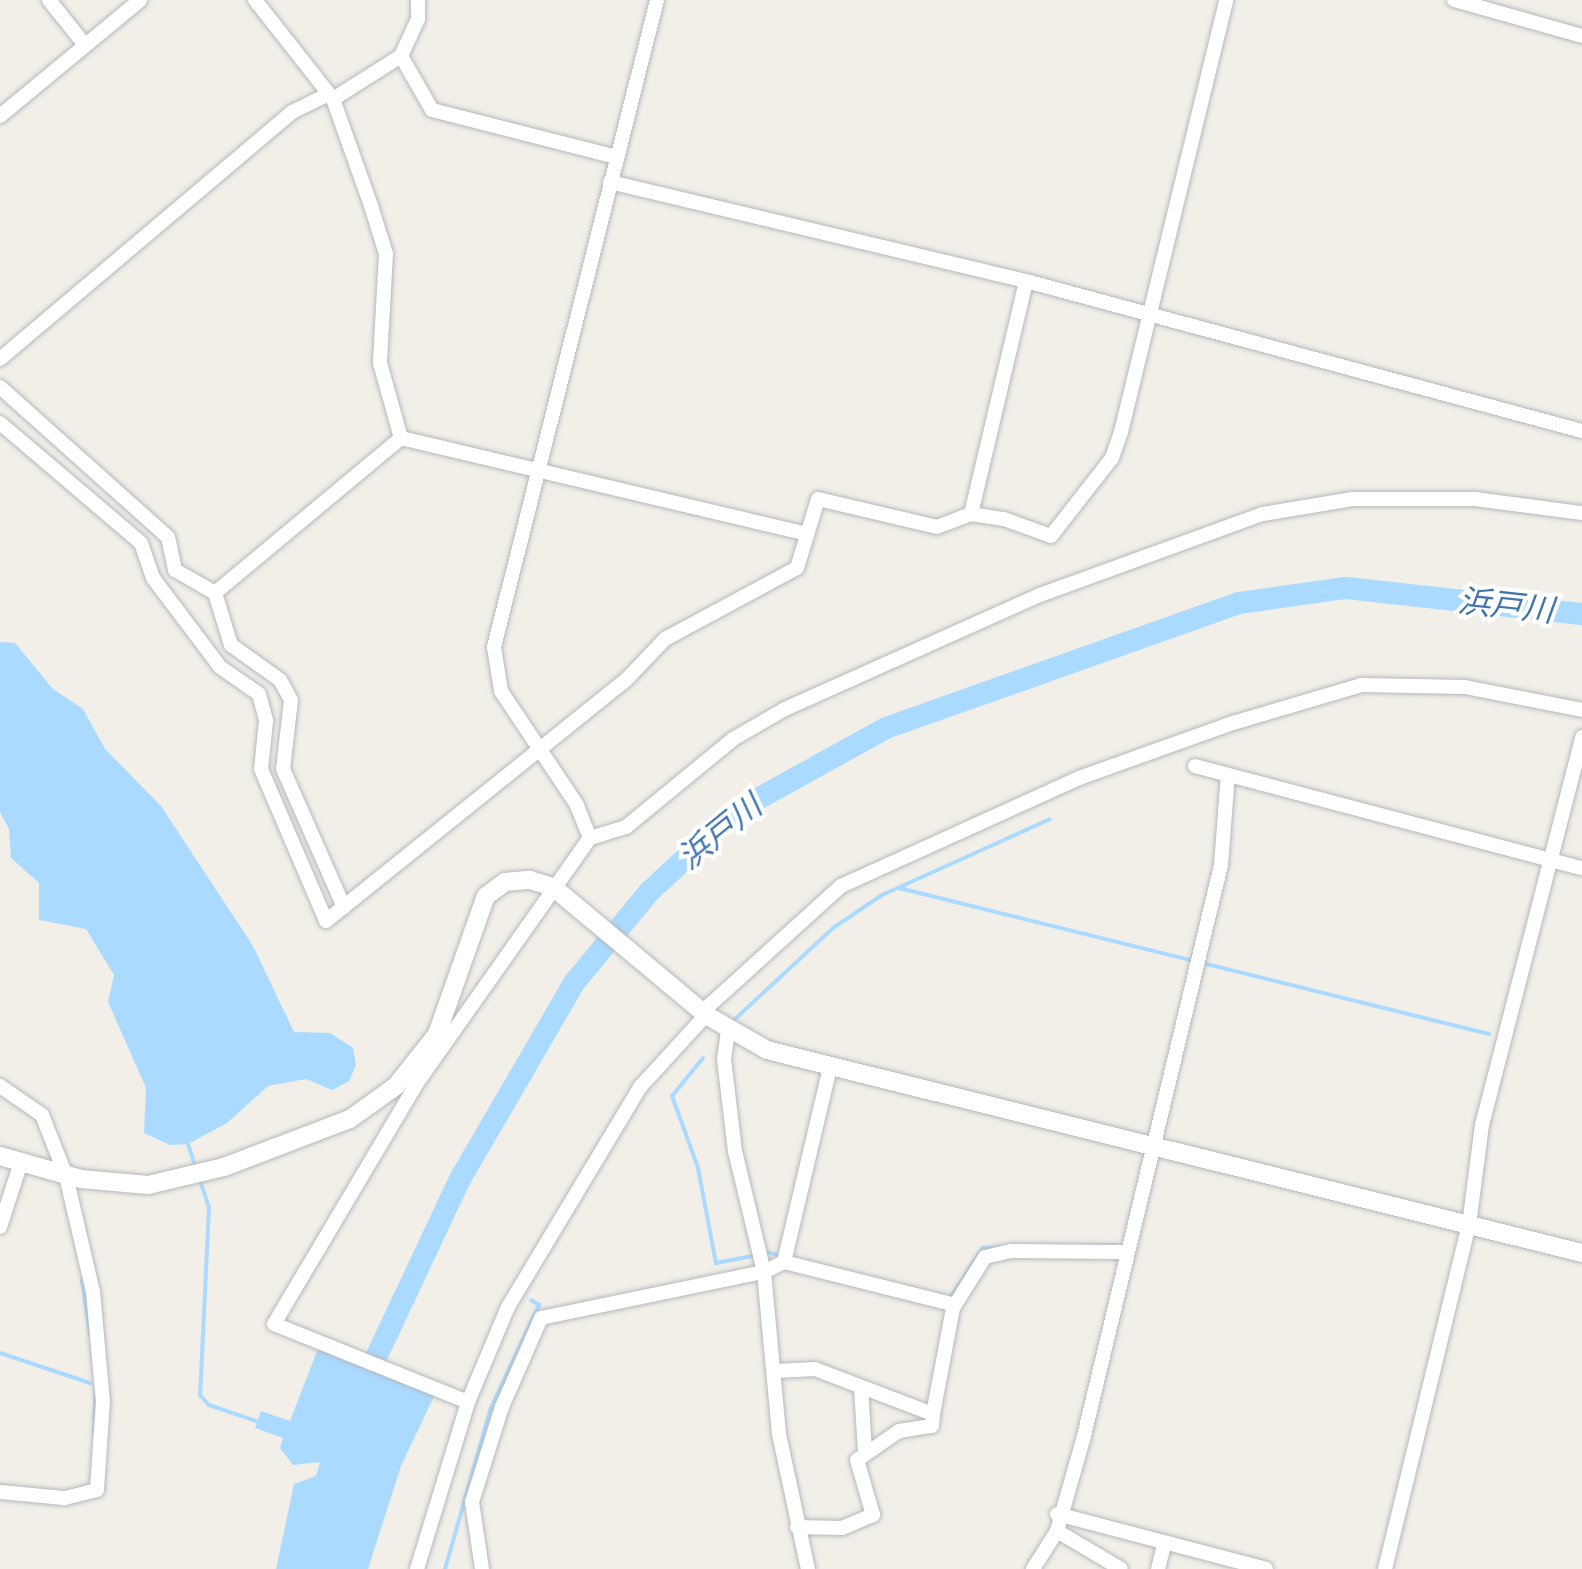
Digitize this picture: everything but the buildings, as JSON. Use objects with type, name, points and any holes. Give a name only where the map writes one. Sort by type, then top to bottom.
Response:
[{"type":"street","points":[[49,0],[85,45]]},
{"type":"street","points":[[0,116],[140,0]]},
{"type":"street","points":[[254,0],[329,97],[386,254],[380,363],[401,438]]},
{"type":"street","points":[[0,360],[292,112],[329,97],[401,56],[418,20],[418,0]]},
{"type":"street","points":[[594,837],[493,671],[539,469],[657,0]]},
{"type":"street","points":[[0,423],[141,544],[166,594],[220,667],[259,694],[266,721],[261,769],[326,921],[626,680],[665,639],[797,568],[818,499],[937,527],[971,514],[1051,536],[1112,458],[1226,0]]},
{"type":"street","points":[[1454,0],[1489,5],[1582,36]]},
{"type":"street","points":[[401,56],[432,110],[617,157]]},
{"type":"street","points":[[610,182],[1150,313],[1582,431]]},
{"type":"street","points":[[971,514],[1026,282]]},
{"type":"street","points":[[0,387],[168,536],[175,570],[216,592],[232,645],[287,690],[283,769],[344,907]]},
{"type":"street","points":[[401,438],[807,534]]},
{"type":"street","points":[[216,592],[401,438]]},
{"type":"street","points":[[468,1402],[274,1324],[387,1130],[550,901],[553,886],[594,837],[616,830],[775,714],[1040,594],[1263,514],[1352,499],[1476,499],[1582,514]]},
{"type":"street","points":[[417,1569],[468,1402],[508,1307],[640,1086],[704,1014],[841,886],[1079,778],[1233,723],[1361,685],[1465,687],[1582,710]]},
{"type":"street","points":[[1385,1569],[1469,1225],[1482,1125],[1582,736]]},
{"type":"street","points":[[1195,766],[1582,868]]},
{"type":"street","points":[[1033,1569],[1057,1531],[1057,1514],[1083,1440],[1149,1146],[1221,865],[1228,775]]},
{"type":"street","points":[[0,1156],[66,1176],[130,1186],[181,1180],[327,1130],[384,1097],[437,1034],[486,896],[518,880],[553,886],[704,1014],[767,1050],[1582,1252]]},
{"type":"street","points":[[728,1031],[724,1059],[735,1152],[764,1272],[779,1434],[808,1569]]},
{"type":"street","points":[[784,1262],[830,1067]]},
{"type":"street","points":[[0,1086],[42,1116],[66,1176],[93,1292],[102,1370],[97,1490],[84,1496],[0,1492]]},
{"type":"street","points":[[0,1227],[20,1162]]},
{"type":"street","points":[[797,1527],[842,1528],[873,1515],[858,1460],[899,1431],[932,1426],[955,1305],[985,1257],[1011,1250],[1124,1252]]},
{"type":"street","points":[[482,1569],[472,1502],[541,1318],[764,1272],[784,1262],[955,1305]]},
{"type":"street","points":[[776,1371],[814,1370],[933,1414]]},
{"type":"street","points":[[861,1387],[865,1452]]},
{"type":"street","points":[[1057,1514],[1266,1569]]},
{"type":"street","points":[[1057,1531],[1121,1569]]},
{"type":"street","points":[[1158,1569],[1164,1545]]},
{"type":"water","points":[[0,642],[15,643],[53,689],[83,709],[105,749],[161,806],[253,946],[294,1032],[330,1033],[353,1048],[356,1065],[349,1081],[332,1090],[306,1079],[268,1086],[227,1123],[188,1144],[170,1145],[144,1133],[146,1088],[108,1002],[114,975],[86,929],[39,920],[39,883],[11,858],[9,829],[0,812]]},
{"type":"water","points":[[319,1346],[436,1392],[401,1466],[368,1569],[276,1569],[294,1484],[316,1476],[320,1462],[293,1465],[280,1448],[283,1438],[255,1428],[261,1411],[290,1421]]},
{"type":"waterway","name":"浜戸川","points":[[364,1383],[460,1179],[574,983],[649,892],[738,810],[886,728],[1239,603],[1346,588],[1582,614]]},
{"type":"waterway","points":[[734,1020],[833,928],[882,895],[1050,819]]},
{"type":"waterway","points":[[899,888],[1489,1034]]},
{"type":"waterway","points":[[703,1058],[672,1096],[698,1168],[716,1263],[752,1256]]},
{"type":"waterway","points":[[188,1144],[196,1168]]},
{"type":"waterway","points":[[199,1177],[209,1207],[200,1395],[209,1405],[259,1422]]},
{"type":"waterway","points":[[950,1298],[983,1248],[1114,1245]]},
{"type":"waterway","points":[[767,1252],[782,1256]]},
{"type":"waterway","points":[[82,1280],[90,1334]]},
{"type":"waterway","points":[[445,1569],[491,1408],[539,1305],[531,1300]]},
{"type":"waterway","points":[[0,1353],[90,1383]]},
{"type":"waterway","points":[[94,1433],[96,1378]]}]
